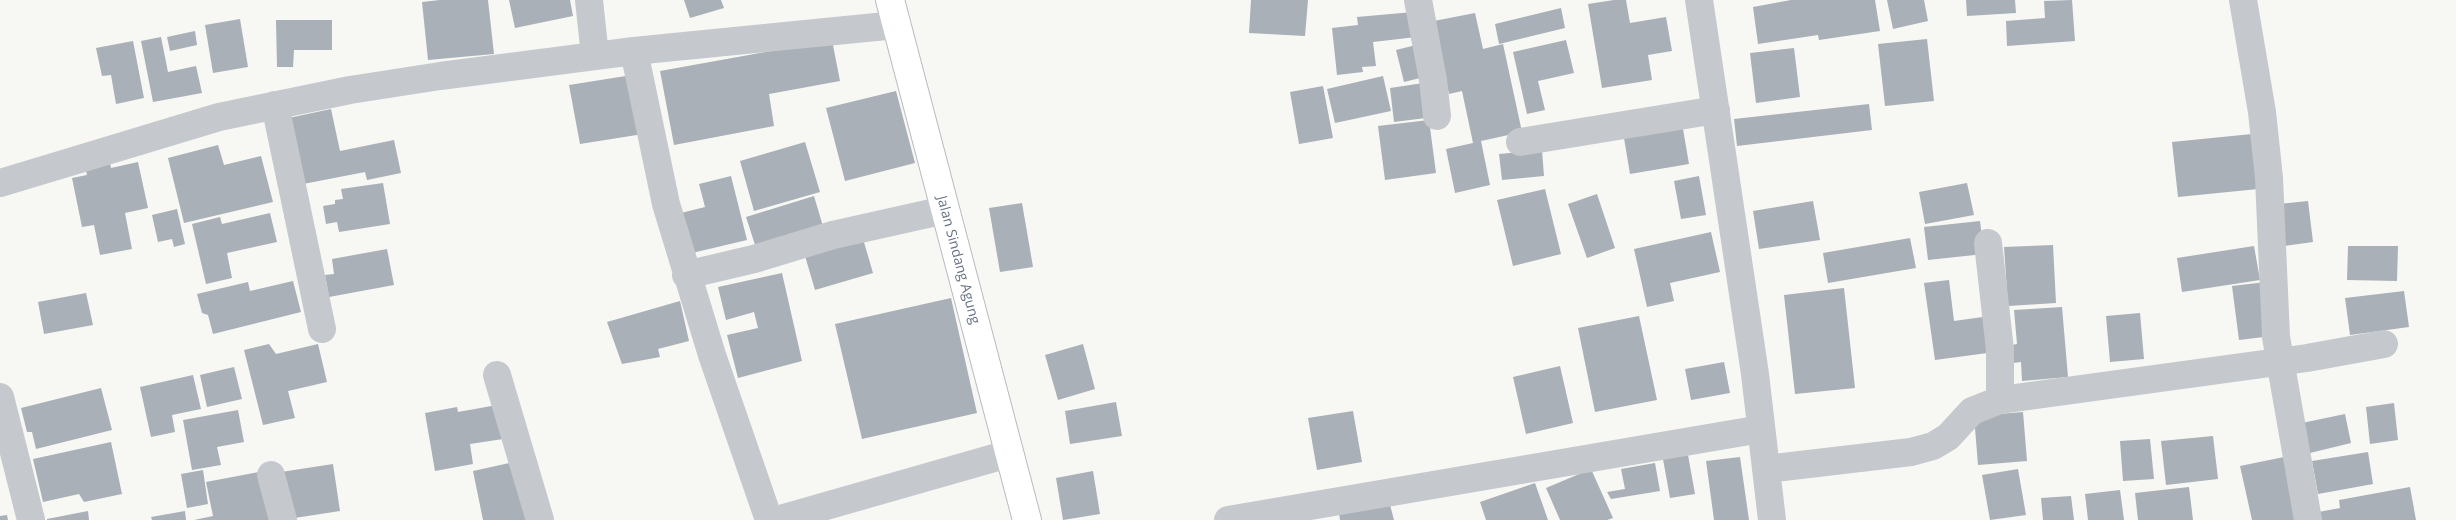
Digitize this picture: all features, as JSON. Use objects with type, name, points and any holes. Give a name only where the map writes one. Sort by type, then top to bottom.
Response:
[{"type":"main road","name":"Jalan Sindang Agung","points":[[893,12],[1008,454],[1027,520]]},
{"type":"street","points":[[589,0],[595,56]]},
{"type":"street","points":[[1418,0],[1433,80],[1437,116]]},
{"type":"street","points":[[1699,0],[1761,429],[1772,520]]},
{"type":"street","points":[[2243,0],[2262,112],[2268,168],[2276,337],[2308,520]]},
{"type":"street","points":[[0,183],[219,118],[371,86],[634,51],[893,12]]},
{"type":"street","points":[[634,51],[666,204],[686,275],[769,520]]},
{"type":"street","points":[[275,105],[322,330]]},
{"type":"street","points":[[1520,142],[1716,110]]},
{"type":"street","points":[[686,275],[754,259],[833,235],[945,210]]},
{"type":"street","points":[[1988,243],[2000,350],[2000,400]]},
{"type":"street","points":[[1766,469],[1911,452],[1933,446],[1948,437],[1972,411],[2000,400],[2279,361],[2384,344]]},
{"type":"street","points":[[497,374],[540,520]]},
{"type":"street","points":[[0,397],[31,520]]},
{"type":"street","points":[[1228,520],[1761,429]]},
{"type":"street","points":[[777,520],[830,513],[1008,454]]},
{"type":"street","points":[[271,474],[283,520]]},
{"type":"building","points":[[488,0],[494,54],[428,60],[422,2]]},
{"type":"building","points":[[509,0],[570,0],[573,16],[515,28]]},
{"type":"building","points":[[684,0],[721,0],[724,8],[690,18]]},
{"type":"building","points":[[1251,0],[1308,0],[1305,36],[1249,33]]},
{"type":"building","points":[[1626,0],[1630,23],[1666,17],[1672,51],[1648,55],[1652,80],[1602,88],[1588,4]]},
{"type":"building","points":[[1791,0],[1875,0],[1880,31],[1819,40],[1818,35],[1758,44],[1753,7]]},
{"type":"building","points":[[1887,0],[1924,0],[1928,21],[1893,29]]},
{"type":"building","points":[[1966,0],[2015,0],[2016,13],[1967,16]]},
{"type":"building","points":[[2072,0],[2075,41],[2007,46],[2006,21],[2045,18],[2044,1]]},
{"type":"building","points":[[1561,8],[1565,28],[1499,44],[1495,24]]},
{"type":"building","points":[[1413,12],[1416,37],[1373,42],[1376,66],[1362,67],[1363,72],[1337,75],[1332,28],[1358,25],[1357,17]]},
{"type":"building","points":[[1475,13],[1483,49],[1503,44],[1522,132],[1481,141],[1490,185],[1455,193],[1446,149],[1473,143],[1462,91],[1449,94],[1434,21]]},
{"type":"building","points":[[240,19],[248,67],[213,73],[205,25]]},
{"type":"building","points":[[276,20],[332,20],[332,50],[294,50],[293,67],[277,67]]},
{"type":"building","points":[[195,31],[197,45],[170,51],[167,37]]},
{"type":"building","points":[[161,37],[168,72],[196,66],[202,93],[153,102],[141,41]]},
{"type":"building","points":[[1927,39],[1934,101],[1885,106],[1878,44]]},
{"type":"building","points":[[832,40],[840,81],[769,94],[774,126],[674,145],[660,71]]},
{"type":"building","points":[[1566,40],[1574,73],[1538,81],[1545,110],[1527,114],[1513,52]]},
{"type":"building","points":[[133,41],[144,98],[116,104],[111,75],[102,76],[96,48]]},
{"type":"building","points":[[1416,45],[1424,77],[1404,82],[1396,50]]},
{"type":"building","points":[[1794,48],[1800,97],[1756,103],[1750,53]]},
{"type":"building","points":[[632,75],[643,134],[580,144],[569,85]]},
{"type":"building","points":[[1383,76],[1391,111],[1335,123],[1327,89]]},
{"type":"building","points":[[1430,82],[1434,117],[1394,122],[1390,88]]},
{"type":"building","points":[[1323,86],[1333,138],[1299,144],[1290,92]]},
{"type":"building","points":[[896,91],[915,163],[845,181],[826,108]]},
{"type":"building","points":[[1869,104],[1872,130],[1737,146],[1734,119]]},
{"type":"building","points":[[331,109],[340,151],[394,140],[401,173],[367,180],[365,172],[298,185],[284,119]]},
{"type":"building","points":[[1429,120],[1436,173],[1385,180],[1378,126]]},
{"type":"building","points":[[1682,123],[1689,164],[1630,174],[1623,132]]},
{"type":"building","points":[[2252,134],[2258,189],[2178,197],[2172,142]]},
{"type":"building","points":[[805,142],[820,192],[754,211],[740,161]]},
{"type":"building","points":[[218,145],[224,165],[261,156],[273,202],[184,223],[168,158]]},
{"type":"building","points":[[1542,150],[1544,176],[1502,180],[1499,154]]},
{"type":"building","points":[[109,157],[111,168],[138,162],[148,208],[125,213],[132,249],[100,255],[94,225],[82,227],[72,178],[87,175],[84,162]]},
{"type":"building","points":[[731,176],[747,240],[692,253],[681,213],[705,207],[699,184]]},
{"type":"building","points":[[1699,176],[1706,215],[1681,219],[1674,181]]},
{"type":"building","points":[[383,183],[390,224],[339,232],[337,222],[326,224],[323,206],[335,204],[335,200],[343,199],[341,189]]},
{"type":"building","points":[[1967,183],[1974,215],[1925,224],[1919,192]]},
{"type":"building","points":[[1545,189],[1561,254],[1513,266],[1497,200]]},
{"type":"building","points":[[1597,194],[1615,248],[1587,258],[1568,204]]},
{"type":"building","points":[[814,196],[825,233],[758,254],[746,217]]},
{"type":"building","points":[[1813,201],[1820,240],[1759,249],[1753,211]]},
{"type":"building","points":[[2308,201],[2313,242],[2284,246],[2279,204]]},
{"type":"building","points":[[1022,203],[1033,267],[1000,272],[989,208]]},
{"type":"building","points":[[177,209],[185,244],[174,247],[172,239],[158,242],[152,215]]},
{"type":"building","points":[[270,213],[277,242],[227,253],[232,278],[206,284],[192,224],[220,217],[222,224]]},
{"type":"building","points":[[1980,221],[1984,254],[1928,260],[1924,227]]},
{"type":"building","points":[[861,232],[873,273],[815,290],[803,249]]},
{"type":"building","points":[[1711,232],[1720,272],[1670,283],[1674,301],[1647,307],[1634,249]]},
{"type":"building","points":[[1910,238],[1916,268],[1828,283],[1823,253]]},
{"type":"building","points":[[2053,245],[2056,303],[2008,306],[2004,247]]},
{"type":"building","points":[[2254,246],[2260,280],[2182,292],[2177,258]]},
{"type":"building","points":[[2348,246],[2398,246],[2397,281],[2347,280]]},
{"type":"building","points":[[387,249],[394,285],[329,297],[325,275],[334,274],[332,259]]},
{"type":"building","points":[[782,273],[802,361],[738,378],[727,335],[758,328],[754,312],[726,320],[718,287]]},
{"type":"building","points":[[1949,280],[1954,321],[1990,316],[1995,352],[1935,360],[1924,283]]},
{"type":"building","points":[[293,281],[301,312],[213,334],[208,315],[202,313],[197,294],[248,282],[250,291]]},
{"type":"building","points":[[2266,282],[2272,336],[2239,340],[2232,286]]},
{"type":"building","points":[[1844,288],[1855,388],[1795,394],[1784,295]]},
{"type":"building","points":[[2404,291],[2409,327],[2350,335],[2345,298]]},
{"type":"building","points":[[86,293],[93,325],[44,334],[38,302]]},
{"type":"building","points":[[951,298],[977,413],[862,439],[835,324]]},
{"type":"building","points":[[680,301],[689,341],[658,349],[660,357],[622,364],[607,322]]},
{"type":"building","points":[[2062,307],[2068,377],[2022,381],[2021,362],[2013,363],[2012,345],[2017,344],[2014,310]]},
{"type":"building","points":[[2140,313],[2144,359],[2110,362],[2106,316]]},
{"type":"building","points":[[1639,316],[1657,400],[1595,412],[1578,328]]},
{"type":"building","points":[[269,344],[276,354],[318,344],[327,382],[288,391],[295,418],[263,425],[244,350]]},
{"type":"building","points":[[1083,344],[1095,389],[1058,400],[1045,355]]},
{"type":"building","points":[[1724,362],[1730,393],[1691,400],[1685,369]]},
{"type":"building","points":[[1560,366],[1573,423],[1526,434],[1513,377]]},
{"type":"building","points":[[234,367],[242,399],[207,407],[200,375]]},
{"type":"building","points":[[193,375],[201,409],[172,415],[175,432],[151,437],[140,387]]},
{"type":"building","points":[[101,388],[112,430],[36,449],[32,432],[27,432],[21,408]]},
{"type":"building","points":[[1116,402],[1122,436],[1070,444],[1065,411]]},
{"type":"building","points":[[2394,403],[2398,440],[2370,444],[2366,407]]},
{"type":"building","points":[[497,405],[503,439],[470,444],[473,464],[435,471],[425,413],[457,407],[458,412]]},
{"type":"building","points":[[238,410],[244,442],[217,447],[221,465],[192,470],[183,420]]},
{"type":"building","points":[[1353,411],[1362,462],[1317,470],[1308,418]]},
{"type":"building","points":[[2023,412],[2027,461],[1978,465],[1974,416]]},
{"type":"building","points":[[2345,414],[2351,443],[2310,453],[2302,423]]},
{"type":"building","points":[[2213,436],[2218,479],[2166,485],[2161,441]]},
{"type":"building","points":[[2150,439],[2154,479],[2123,481],[2120,441]]},
{"type":"building","points":[[111,442],[122,494],[84,502],[79,494],[43,502],[33,459]]},
{"type":"building","points":[[2368,452],[2373,484],[2318,494],[2312,461]]},
{"type":"building","points":[[1688,455],[1695,494],[1670,498],[1663,459]]},
{"type":"building","points":[[1740,457],[1749,520],[1714,520],[1706,461]]},
{"type":"building","points":[[2284,457],[2295,520],[2252,520],[2240,466]]},
{"type":"building","points":[[514,462],[532,520],[483,520],[473,471]]},
{"type":"building","points":[[1655,463],[1660,491],[1611,499],[1607,492],[1625,489],[1621,469]]},
{"type":"building","points":[[333,464],[340,511],[288,519],[281,472]]},
{"type":"building","points":[[1591,469],[1613,518],[1607,520],[1560,520],[1546,488]]},
{"type":"building","points":[[2018,469],[2026,515],[1990,520],[1982,475]]},
{"type":"building","points":[[203,470],[208,504],[187,508],[181,474]]},
{"type":"building","points":[[264,471],[274,520],[194,520],[213,516],[206,482]]},
{"type":"building","points":[[1093,471],[1100,514],[1063,520],[1056,478]]},
{"type":"building","points":[[1535,483],[1548,520],[1486,520],[1480,502]]},
{"type":"building","points":[[2189,487],[2193,520],[2138,520],[2135,493]]},
{"type":"building","points":[[2410,487],[2416,520],[2315,520],[2313,513],[2340,508],[2339,500]]},
{"type":"building","points":[[2120,490],[2124,520],[2088,520],[2085,494]]},
{"type":"building","points":[[2071,496],[2074,520],[2043,520],[2041,498]]},
{"type":"building","points":[[1389,501],[1394,520],[1340,520],[1339,513]]},
{"type":"building","points":[[88,511],[89,520],[47,520],[47,519]]},
{"type":"building","points":[[185,511],[186,520],[152,520],[151,517]]},
{"type":"building","points":[[7,515],[8,520],[0,520],[0,516]]}]
